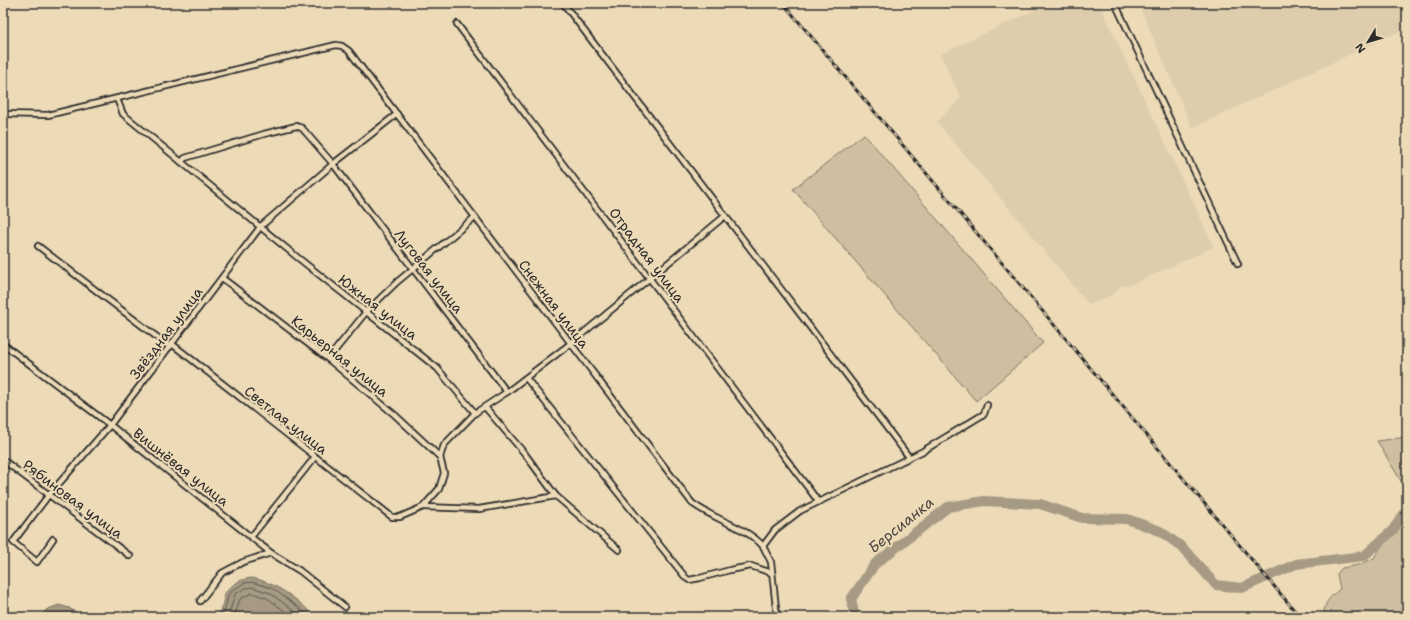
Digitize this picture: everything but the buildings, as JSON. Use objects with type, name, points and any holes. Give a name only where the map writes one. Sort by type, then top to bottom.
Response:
[{"type":"street","points":[[563,3],[909,457]]},
{"type":"street","points":[[1115,3],[1238,264]]},
{"type":"street","name":"Отрадная улица","points":[[457,24],[650,277],[818,502]]},
{"type":"street","name":"Снежная улица","points":[[117,99],[336,45],[342,46],[349,51],[692,503],[703,512],[751,536],[763,546]]},
{"type":"street","points":[[3,114],[48,115],[117,99]]},
{"type":"street","name":"Южная улица","points":[[117,99],[123,114],[437,368],[475,413]]},
{"type":"street","name":"Звёздная улица","points":[[53,539],[37,562],[12,542],[48,496],[110,425],[261,226],[332,164],[397,114]]},
{"type":"street","name":"Луговая улица","points":[[182,162],[184,158],[249,138],[296,126],[307,132],[507,392]]},
{"type":"street","points":[[423,507],[439,489],[444,473],[440,457],[444,444],[475,413],[507,392],[570,344],[726,216]]},
{"type":"street","points":[[328,359],[366,312],[397,282],[475,217]]},
{"type":"street","name":"Светлая улица","points":[[38,246],[171,346],[392,517],[400,517],[423,507]]},
{"type":"street","name":"Карьерная улица","points":[[222,278],[328,359],[396,415],[440,457]]},
{"type":"street","name":"Вишнёвая улица","points":[[4,345],[110,425],[271,553],[300,571],[345,607]]},
{"type":"street","points":[[526,378],[686,578],[690,580],[752,566],[772,573]]},
{"type":"street","points":[[777,617],[771,562],[763,546],[775,530],[800,511],[909,457],[984,414],[987,405]]},
{"type":"street","points":[[485,407],[525,454],[556,496],[619,550]]},
{"type":"street","points":[[251,537],[315,457]]},
{"type":"street","name":"Рябиновая улица","points":[[3,460],[48,496],[130,556]]},
{"type":"street","points":[[423,507],[479,509],[556,496]]},
{"type":"street","points":[[200,601],[222,573],[243,562],[271,553]]},
{"type":"shaded area","points":[[1050,3],[1099,3],[1214,247],[1133,284],[1121,286],[1114,294],[1089,305],[937,122],[961,98],[940,54]]},
{"type":"shaded area","points":[[1138,3],[1407,3],[1407,28],[1192,128]]},
{"type":"shaded area","points":[[864,134],[1043,343],[976,401],[793,189]]},
{"type":"shaded area","points":[[1407,437],[1407,491],[1377,441]]},
{"type":"shaded area","points":[[1407,504],[1407,617],[1325,617],[1324,612],[1328,601],[1340,589],[1337,574],[1342,568],[1358,565],[1374,558]]},
{"type":"water","points":[[252,578],[269,583],[278,588],[302,604],[315,617],[219,617],[221,607],[225,600],[223,596],[226,592],[239,581]]},
{"type":"water","points":[[59,605],[69,608],[84,617],[63,613],[53,613],[51,617],[42,617],[46,610]]},
{"type":"waterway","name":"Берсианка","points":[[855,617],[851,599],[875,564],[948,507],[984,501],[1040,504],[1082,518],[1127,519],[1160,531],[1182,547],[1216,585],[1242,588],[1296,564],[1364,556],[1392,531],[1407,510]]},
{"type":"railway","points":[[783,3],[1300,617]]}]
